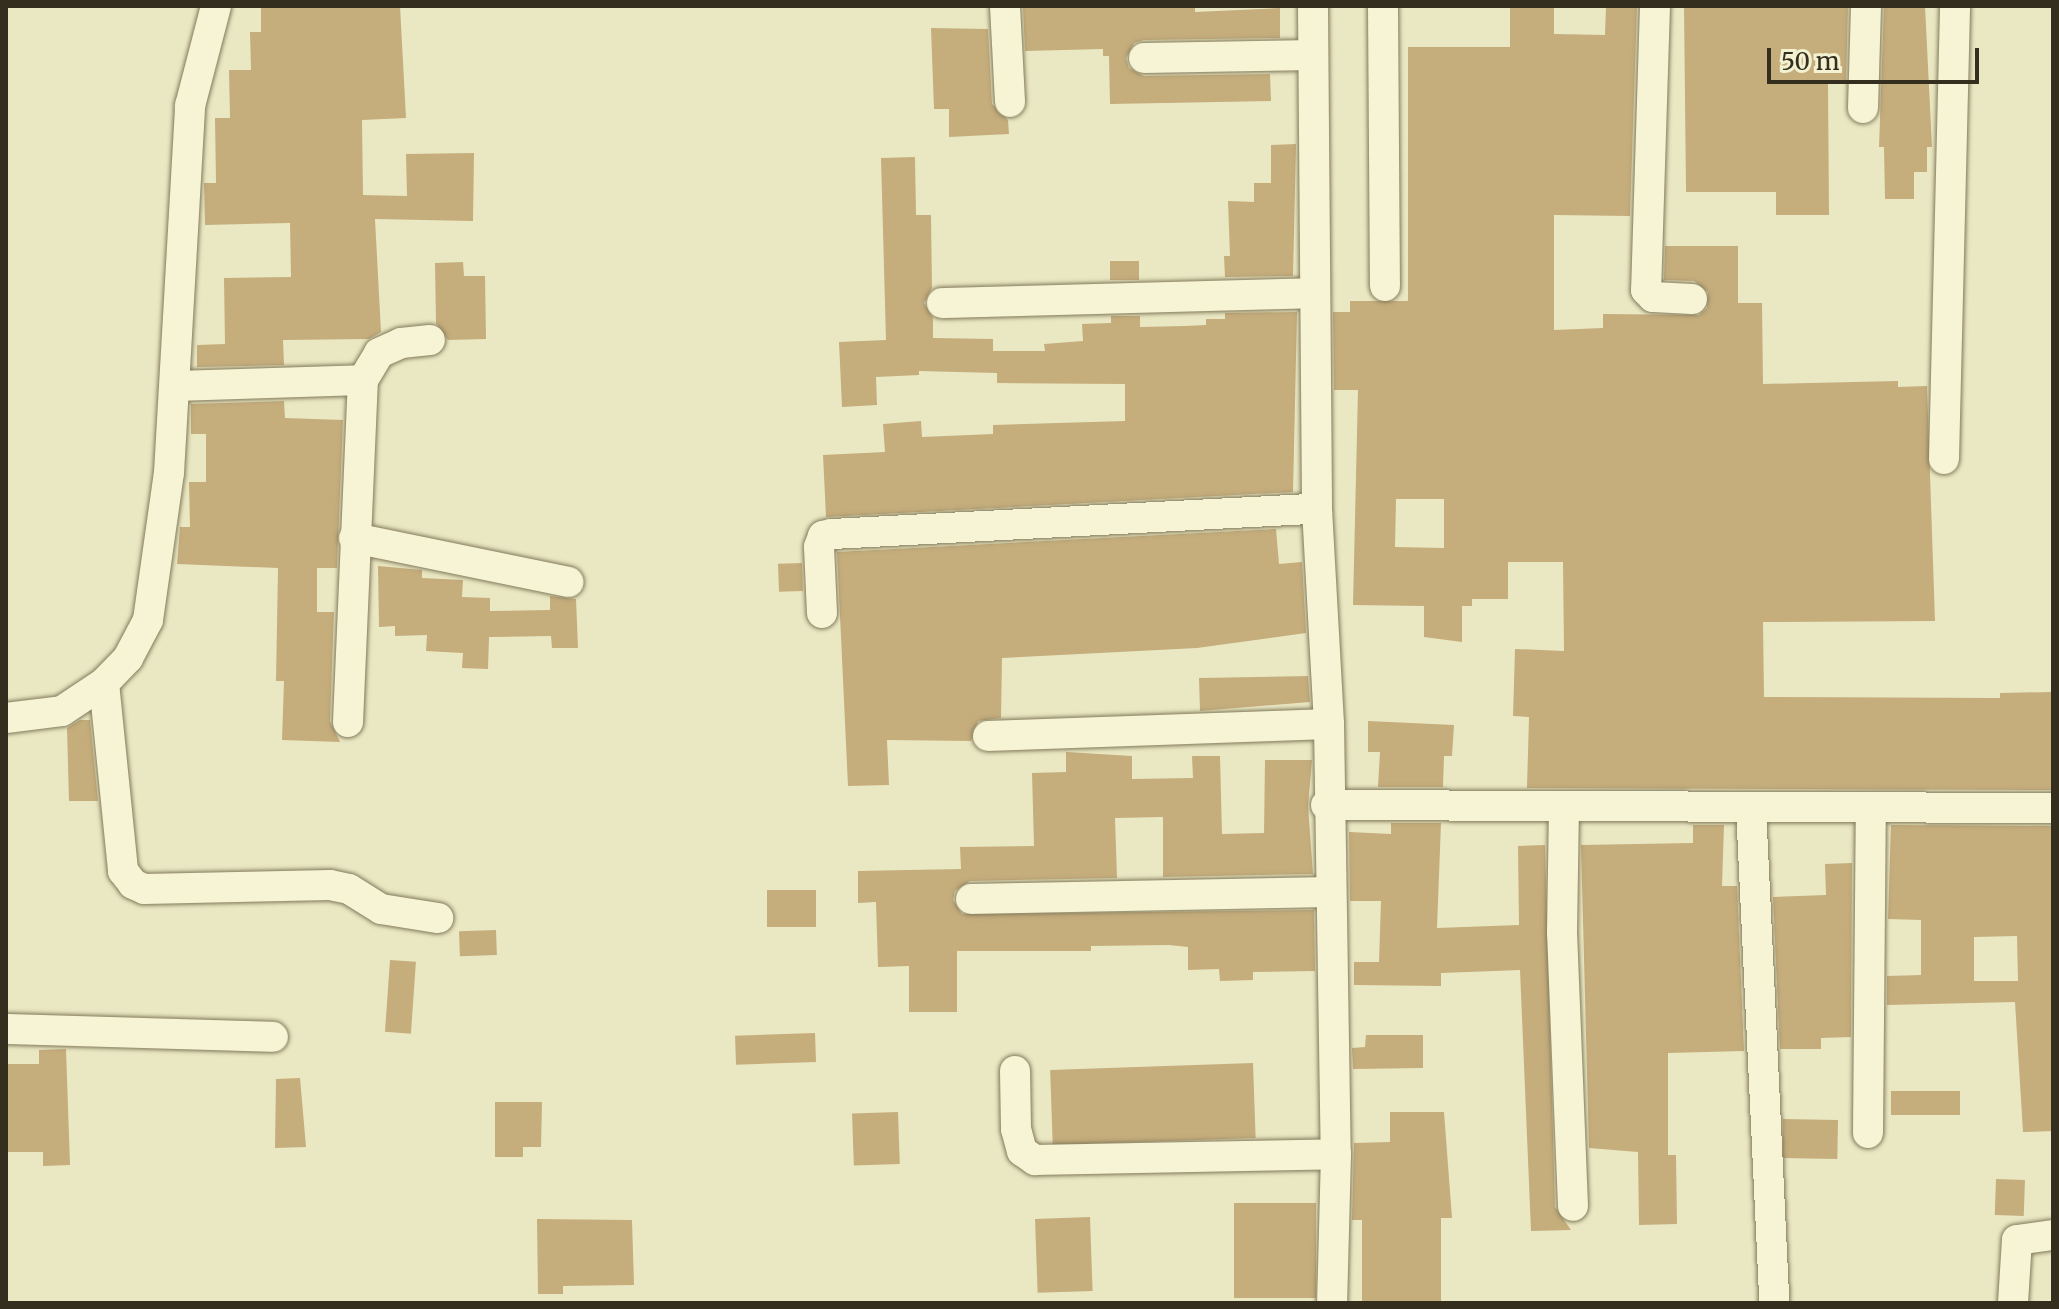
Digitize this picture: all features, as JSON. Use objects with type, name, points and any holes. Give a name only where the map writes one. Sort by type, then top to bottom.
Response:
[{"type":"street","points":[[6,718],[62,711],[104,683],[128,658],[148,620],[169,473],[190,106],[216,6]]},
{"type":"street","points":[[1005,6],[1010,102]]},
{"type":"street","points":[[1313,6],[1317,509],[1329,724],[1326,805],[1336,1154],[1332,1303]]},
{"type":"street","points":[[1383,6],[1385,286]]},
{"type":"street","points":[[1655,6],[1646,290],[1653,297],[1692,299]]},
{"type":"street","points":[[1863,108],[1866,6]]},
{"type":"street","points":[[1944,459],[1955,6]]},
{"type":"street","points":[[1144,58],[1313,55]]},
{"type":"street","points":[[942,303],[1314,293]]},
{"type":"street","points":[[348,722],[363,380],[379,353],[401,343],[430,340]]},
{"type":"street","points":[[175,386],[363,380]]},
{"type":"street","points":[[822,613],[819,547],[823,536],[832,534],[1317,509]]},
{"type":"street","points":[[354,538],[569,582]]},
{"type":"street","points":[[104,683],[123,871],[133,884],[144,889],[330,885],[349,889],[381,909],[438,918]]},
{"type":"street","points":[[988,736],[1329,724]]},
{"type":"street","points":[[1326,805],[2053,808]]},
{"type":"street","points":[[1564,806],[1562,932],[1573,1206]]},
{"type":"street","points":[[1751,807],[1774,1303]]},
{"type":"street","points":[[1868,1133],[1871,807]]},
{"type":"street","points":[[971,899],[1328,892]]},
{"type":"street","points":[[6,1029],[273,1037]]},
{"type":"street","points":[[1015,1071],[1016,1129],[1022,1151],[1035,1160],[1336,1154]]},
{"type":"street","points":[[2013,1303],[2017,1240],[2053,1235]]},
{"type":"building","points":[[261,6],[400,6],[406,118],[362,120],[363,195],[407,196],[406,154],[474,153],[473,221],[375,219],[381,332],[369,339],[283,340],[284,365],[197,367],[197,345],[225,344],[224,278],[291,277],[290,223],[205,225],[204,183],[216,183],[215,118],[230,118],[229,70],[251,70],[250,32],[261,32]]},
{"type":"building","points":[[1023,6],[1195,6],[1195,12],[1280,8],[1280,38],[1144,40],[1134,43],[1126,58],[1129,68],[1144,76],[1270,74],[1271,101],[1110,104],[1109,56],[1103,56],[1103,49],[1025,51]]},
{"type":"building","points":[[1510,6],[1554,6],[1554,34],[1605,35],[1606,6],[1637,6],[1630,216],[1554,215],[1554,330],[1603,328],[1603,314],[1699,315],[1707,308],[1708,292],[1694,281],[1664,280],[1665,246],[1738,246],[1738,303],[1762,303],[1763,384],[1898,381],[1898,387],[1927,386],[1935,621],[1763,622],[1764,697],[2000,698],[2000,693],[2053,692],[2053,790],[1527,788],[1529,717],[1513,716],[1515,649],[1564,651],[1563,562],[1508,562],[1508,599],[1472,599],[1472,606],[1462,606],[1462,642],[1424,637],[1424,606],[1353,605],[1358,390],[1334,390],[1333,312],[1350,312],[1350,301],[1408,301],[1408,47],[1510,47]],"holes":[[[1396,499],[1444,499],[1444,548],[1395,547]]]},
{"type":"building","points":[[1684,6],[1848,6],[1846,82],[1828,82],[1829,215],[1776,215],[1776,192],[1686,192]]},
{"type":"building","points":[[1884,6],[1925,6],[1932,147],[1927,147],[1927,172],[1914,172],[1914,199],[1885,199],[1884,147],[1879,147]]},
{"type":"building","points":[[931,28],[988,29],[992,104],[1008,120],[1009,134],[949,137],[949,109],[934,109]]},
{"type":"building","points":[[1296,144],[1293,276],[1225,277],[1224,256],[1230,256],[1228,201],[1254,202],[1254,183],[1271,183],[1271,145]]},
{"type":"building","points":[[915,157],[916,215],[931,215],[932,288],[924,303],[933,318],[933,338],[993,339],[993,351],[1045,351],[1044,344],[1083,341],[1082,324],[1111,323],[1111,316],[1140,316],[1140,327],[1206,325],[1206,319],[1225,319],[1225,313],[1297,312],[1293,492],[826,517],[823,455],[885,452],[883,424],[921,421],[922,437],[993,434],[993,425],[1125,421],[1125,384],[997,383],[997,373],[919,371],[919,375],[876,377],[877,405],[842,407],[839,342],[886,340],[881,158]]},
{"type":"building","points":[[1110,261],[1139,261],[1139,280],[1110,280]]},
{"type":"building","points":[[463,262],[464,276],[485,276],[486,339],[448,340],[436,323],[435,263]]},
{"type":"building","points":[[284,401],[285,418],[343,420],[337,568],[317,568],[317,612],[334,612],[330,721],[340,742],[282,740],[284,681],[276,681],[278,568],[177,564],[180,527],[190,527],[189,482],[206,482],[206,434],[191,434],[191,404]]},
{"type":"building","points":[[1276,529],[1279,564],[1302,562],[1306,633],[1197,648],[1002,658],[1001,718],[978,721],[971,741],[887,740],[889,785],[848,786],[837,552]]},
{"type":"building","points":[[802,563],[803,591],[779,592],[778,564]]},
{"type":"building","points":[[378,566],[422,570],[422,578],[463,580],[462,597],[490,598],[490,611],[550,610],[550,596],[576,599],[578,648],[552,648],[551,636],[489,637],[488,669],[462,668],[463,653],[426,651],[427,635],[395,636],[395,626],[379,627]]},
{"type":"building","points":[[1308,676],[1310,702],[1200,711],[1199,678]]},
{"type":"building","points":[[80,720],[90,720],[98,801],[69,801],[67,728]]},
{"type":"building","points":[[1368,721],[1454,725],[1452,756],[1444,756],[1443,787],[1378,787],[1380,752],[1368,752]]},
{"type":"building","points":[[1066,752],[1132,756],[1132,779],[1193,778],[1192,756],[1220,756],[1222,834],[1264,833],[1265,760],[1312,760],[1308,806],[1313,874],[1163,877],[1163,817],[1115,818],[1117,878],[970,881],[955,891],[953,900],[962,914],[1314,910],[1315,971],[1253,972],[1253,980],[1220,981],[1219,969],[1188,970],[1188,947],[1169,945],[1091,946],[1091,951],[957,951],[957,1012],[909,1012],[909,966],[878,967],[876,902],[858,903],[858,871],[961,869],[960,847],[1034,846],[1032,773],[1066,772]]},
{"type":"building","points":[[1391,823],[1441,823],[1437,928],[1519,925],[1518,846],[1545,845],[1555,1207],[1571,1230],[1531,1231],[1520,970],[1441,973],[1441,986],[1354,985],[1354,962],[1379,962],[1381,901],[1350,901],[1349,832],[1391,834]]},
{"type":"building","points":[[1693,825],[1724,825],[1722,886],[1737,886],[1744,1051],[1668,1053],[1668,1155],[1676,1155],[1677,1224],[1639,1225],[1638,1152],[1589,1148],[1581,845],[1693,843]]},
{"type":"building","points":[[1891,825],[2053,826],[2053,1131],[2023,1132],[2015,1002],[1887,1005],[1887,976],[1921,975],[1921,920],[1888,919]],"holes":[[[2017,936],[2018,981],[1974,981],[1974,937]]]},
{"type":"building","points":[[1852,863],[1851,1037],[1821,1038],[1821,1049],[1780,1049],[1773,897],[1826,895],[1825,864]]},
{"type":"building","points":[[767,890],[816,890],[816,927],[767,927]]},
{"type":"building","points":[[496,930],[497,955],[460,956],[459,931]]},
{"type":"building","points":[[390,960],[416,962],[411,1034],[385,1032]]},
{"type":"building","points":[[815,1033],[816,1062],[736,1065],[735,1036]]},
{"type":"building","points":[[1366,1035],[1423,1035],[1423,1068],[1353,1069],[1352,1048],[1365,1047]]},
{"type":"building","points":[[66,1049],[70,1165],[43,1166],[43,1152],[6,1152],[6,1064],[39,1064],[39,1050]]},
{"type":"building","points":[[1253,1063],[1256,1138],[1053,1145],[1050,1070]]},
{"type":"building","points":[[300,1078],[306,1147],[275,1148],[276,1079]]},
{"type":"building","points":[[1891,1091],[1960,1091],[1960,1115],[1891,1115]]},
{"type":"building","points":[[495,1102],[542,1102],[541,1147],[523,1147],[523,1157],[495,1157]]},
{"type":"building","points":[[898,1112],[900,1164],[854,1166],[852,1114]]},
{"type":"building","points":[[1390,1112],[1444,1112],[1452,1218],[1441,1218],[1441,1303],[1362,1303],[1362,1220],[1352,1220],[1354,1143],[1390,1142]]},
{"type":"building","points":[[1783,1119],[1838,1120],[1837,1159],[1782,1158]]},
{"type":"building","points":[[1996,1179],[2025,1180],[2024,1216],[1995,1215]]},
{"type":"building","points":[[1234,1203],[1316,1203],[1316,1298],[1234,1298]]},
{"type":"building","points":[[1090,1217],[1093,1291],[1038,1293],[1035,1219]]},
{"type":"building","points":[[537,1219],[632,1220],[634,1285],[563,1286],[563,1294],[538,1294]]}]
